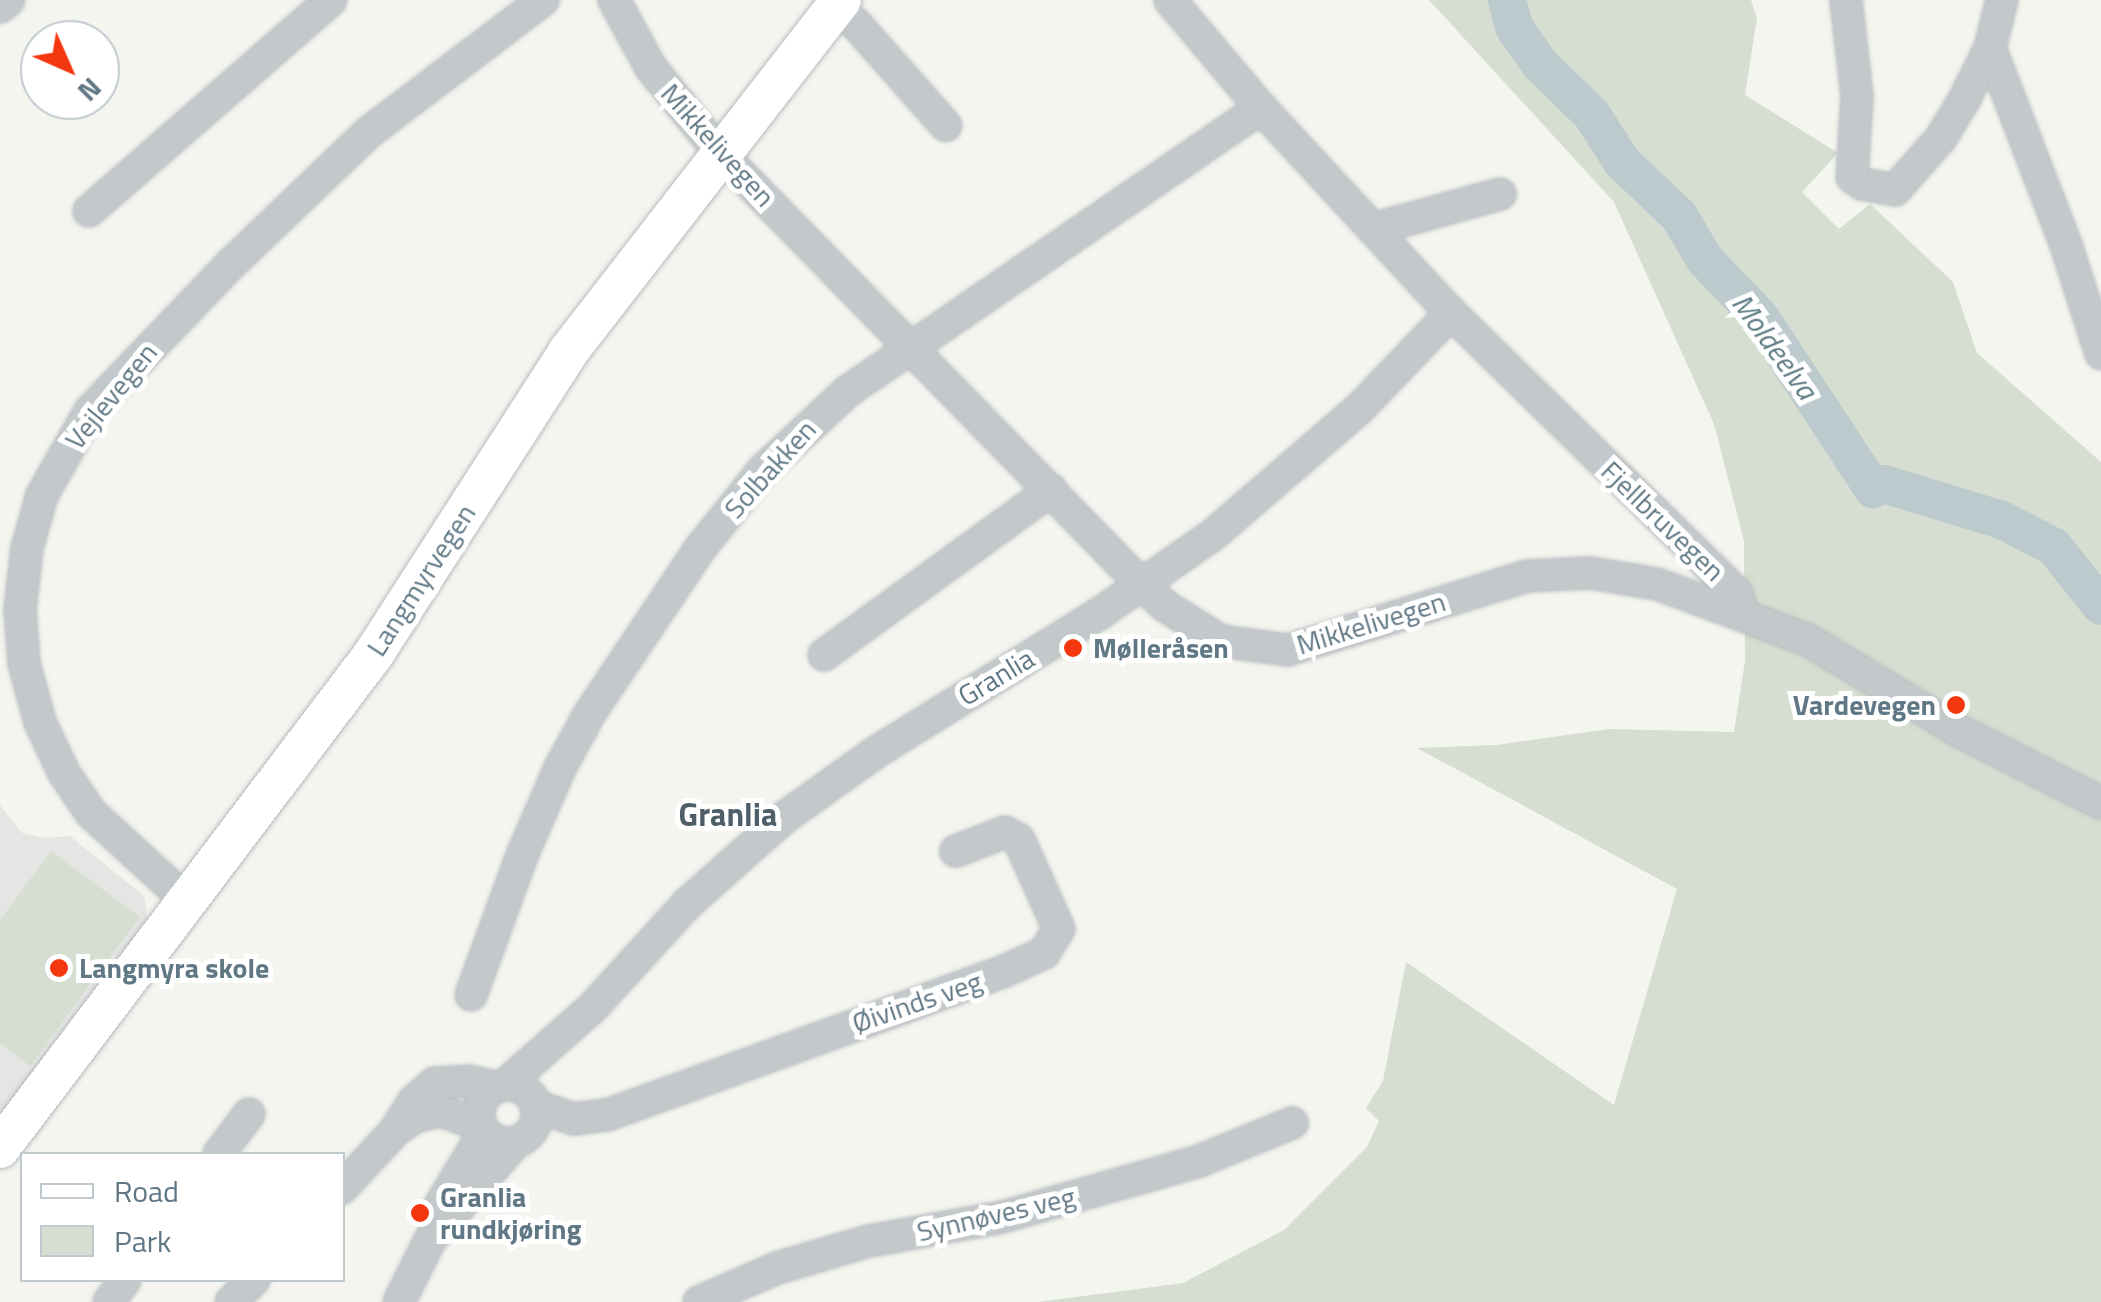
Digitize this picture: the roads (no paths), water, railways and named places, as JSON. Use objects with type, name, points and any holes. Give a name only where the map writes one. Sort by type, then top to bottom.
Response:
[{"type":"main road","name":"Langmyrvegen","points":[[0,1148],[374,655],[535,398],[838,4]]},
{"type":"street","points":[[0,7],[9,0]]},
{"type":"street","points":[[89,211],[331,0]]},
{"type":"street","name":"Vejlevegen","points":[[186,900],[90,814],[64,773],[40,722],[24,663],[20,610],[27,548],[42,496],[90,411],[231,264],[368,133],[543,0]]},
{"type":"street","name":"Mikkelivegen","points":[[614,0],[651,68],[720,154],[1142,586],[1164,606],[1221,641],[1288,650],[1527,576],[1592,573],[1657,584],[1742,614]]},
{"type":"street","name":"Fjellbruvegen","points":[[1170,0],[1261,108],[1451,313],[1738,593],[1742,614]]},
{"type":"street","points":[[1846,0],[1857,96],[1852,176],[1862,184],[1894,190],[1910,177],[1941,138],[1990,48],[2002,0]]},
{"type":"street","name":"Langmyrvegen","points":[[838,4],[946,126]]},
{"type":"street","points":[[1990,48],[2050,202],[2101,354]]},
{"type":"street","name":"Solbakken","points":[[471,995],[560,768],[630,648],[710,535],[787,443],[848,391],[1261,108]]},
{"type":"street","points":[[1373,229],[1500,194]]},
{"type":"street","name":"Granlia","points":[[430,1240],[432,1218],[482,1128],[480,1102],[517,1094],[688,904],[785,818],[946,706],[1142,586],[1287,474],[1359,409],[1451,313]]},
{"type":"street","points":[[824,655],[1051,490]]},
{"type":"street","points":[[1742,614],[1808,640],[1957,730],[2101,803]]},
{"type":"street","name":"Øivinds veg","points":[[519,1141],[555,1140],[608,1115],[1000,974],[1044,953],[1059,928],[1018,840],[1005,832],[956,851]]},
{"type":"street","points":[[345,1185],[395,1131],[414,1101],[435,1083],[469,1081],[517,1094]]},
{"type":"street","name":"Granlia","points":[[399,1302],[430,1240],[535,1125],[517,1094]]},
{"type":"street","name":"Øivinds veg","points":[[517,1094],[574,1119],[608,1115]]},
{"type":"street","points":[[395,1131],[415,1117],[442,1111],[482,1128],[498,1142],[519,1141]]},
{"type":"street","points":[[221,1152],[250,1114]]},
{"type":"street","name":"Synnøves veg","points":[[700,1302],[776,1268],[869,1241],[1002,1217],[1198,1162],[1292,1123]]},
{"type":"street","points":[[232,1302],[252,1282]]},
{"type":"waterway","name":"Moldeelva","points":[[1507,0],[1514,27],[1540,64],[1592,115],[1622,162],[1679,216],[1705,260],[1760,317],[1873,489],[1884,484],[2002,520],[2054,547],[2101,606]]},
{"type":"place","name":"Mølleråsen","points":[[1073,648]]},
{"type":"place","name":"Vardevegen","points":[[1956,705]]},
{"type":"place","name":"Langmyra skole","points":[[59,968]]},
{"type":"place","name":"Granlia rundkjøring","points":[[420,1213]]},
{"type":"district","name":"Granlia","points":[[728,814]]}]
